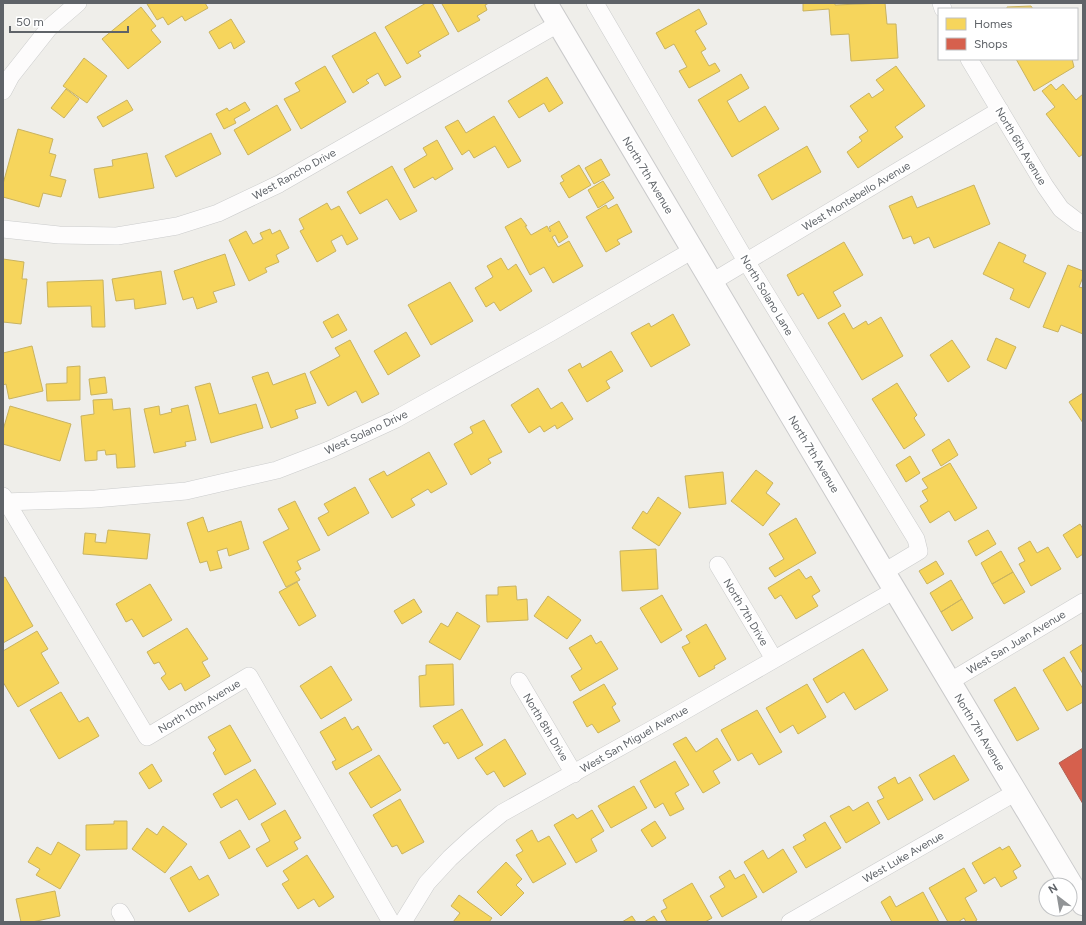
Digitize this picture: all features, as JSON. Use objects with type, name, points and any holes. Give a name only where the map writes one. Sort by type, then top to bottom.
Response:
[{"type":"main road","name":"North 7th Avenue","points":[[546,3],[949,682],[1083,904]]},
{"type":"street","points":[[3,91],[11,76],[48,28],[78,3]]},
{"type":"street","name":"North Solano Lane","points":[[595,3],[746,261],[916,540],[919,551],[889,581]]},
{"type":"street","name":"West Rancho Drive","points":[[3,229],[59,235],[117,236],[177,226],[218,213],[279,184],[558,24]]},
{"type":"street","name":"North 6th Avenue","points":[[970,60],[1045,186],[1061,209],[1083,224]]},
{"type":"street","name":"West Montebello Avenue","points":[[712,282],[1000,110]]},
{"type":"street","name":"West Solano Drive","points":[[4,500],[96,499],[186,491],[277,470],[329,450],[396,420],[693,250]]},
{"type":"street","name":"North 10th Avenue","points":[[4,500],[147,737],[249,676],[391,922]]},
{"type":"street","name":"North 7th Drive","points":[[718,565],[774,659]]},
{"type":"street","name":"West San Miguel Avenue","points":[[402,922],[427,883],[450,858],[502,813],[574,774],[774,659],[889,581]]},
{"type":"street","name":"West San Juan Avenue","points":[[949,682],[1083,602]]},
{"type":"street","name":"North 8th Drive","points":[[519,680],[574,774]]},
{"type":"street","name":"West Luke Avenue","points":[[790,922],[1016,792]]},
{"type":"building: Homes","points":[[205,3],[208,8],[185,21],[182,16],[168,25],[163,17],[157,20],[147,4]]},
{"type":"building: Homes","points":[[426,3],[432,3],[449,34],[418,52],[421,56],[407,64],[385,27]]},
{"type":"building: Homes","points":[[489,3],[485,5],[487,10],[477,16],[480,20],[458,32],[442,4]]},
{"type":"building: Homes","points":[[803,3],[835,3],[835,5],[885,3],[887,24],[896,24],[898,58],[851,61],[849,34],[831,35],[829,9],[803,11]]},
{"type":"building: Homes","points":[[1031,6],[1032,8],[1007,8]]},
{"type":"building: Homes","points":[[141,7],[156,26],[151,30],[161,42],[128,69],[102,39]]},
{"type":"building: Homes","points":[[699,9],[707,24],[695,31],[706,49],[701,52],[709,66],[715,63],[720,71],[689,88],[679,71],[687,67],[674,44],[665,49],[656,33]]},
{"type":"building: Homes","points":[[231,19],[245,42],[234,49],[231,42],[219,49],[209,32]]},
{"type":"building: Homes","points":[[375,32],[401,77],[385,86],[378,73],[366,80],[369,83],[353,93],[332,56]]},
{"type":"building: Homes","points":[[84,58],[107,76],[87,103],[63,86]]},
{"type":"building: Homes","points":[[1017,60],[1072,60],[1074,67],[1034,91]]},
{"type":"building: Homes","points":[[325,66],[346,102],[301,129],[284,99],[300,91],[295,83]]},
{"type":"building: Homes","points":[[896,66],[925,106],[895,127],[903,137],[858,168],[847,152],[862,141],[859,137],[868,131],[850,106],[869,93],[872,98],[884,90],[876,80]]},
{"type":"building: Homes","points":[[741,74],[749,88],[727,101],[739,122],[765,106],[779,129],[732,157],[698,100]]},
{"type":"building: Homes","points":[[547,77],[563,103],[549,112],[544,103],[519,118],[508,101]]},
{"type":"building: Homes","points":[[1051,84],[1056,90],[1063,84],[1076,100],[1083,94],[1083,154],[1079,157],[1046,114],[1055,107],[1042,91]]},
{"type":"building: Homes","points":[[66,89],[79,99],[64,118],[51,108]]},
{"type":"building: Homes","points":[[127,100],[133,110],[103,127],[97,117]]},
{"type":"building: Homes","points":[[245,102],[250,110],[234,119],[236,123],[224,129],[216,114],[227,108],[229,111]]},
{"type":"building: Homes","points":[[277,105],[291,130],[248,155],[234,130]]},
{"type":"building: Homes","points":[[494,116],[521,161],[508,168],[495,146],[474,158],[469,150],[462,155],[445,127],[458,120],[466,133]]},
{"type":"building: Homes","points":[[18,129],[53,139],[49,153],[56,155],[50,176],[66,180],[61,197],[43,193],[39,207],[3,197],[3,184]]},
{"type":"building: Homes","points":[[211,133],[221,154],[176,177],[165,156]]},
{"type":"building: Homes","points":[[437,140],[453,169],[435,180],[433,177],[414,188],[404,169],[427,155],[423,148]]},
{"type":"building: Homes","points":[[807,146],[821,172],[772,200],[758,175]]},
{"type":"building: Homes","points":[[147,153],[154,188],[99,198],[94,169],[113,166],[112,160]]},
{"type":"building: Homes","points":[[601,159],[610,175],[594,184],[585,168]]},
{"type":"building: Homes","points":[[579,165],[591,185],[569,198],[560,183],[564,181],[561,176]]},
{"type":"building: Homes","points":[[392,166],[417,211],[400,220],[387,199],[360,214],[347,192]]},
{"type":"building: Homes","points":[[603,181],[614,198],[598,208],[588,190]]},
{"type":"building: Homes","points":[[974,185],[990,224],[934,248],[929,237],[914,244],[911,236],[903,239],[889,206],[912,196],[917,208]]},
{"type":"building: Homes","points":[[327,203],[331,210],[339,206],[358,239],[347,245],[342,235],[331,241],[336,251],[317,262],[300,231],[304,229],[299,219]]},
{"type":"building: Homes","points":[[617,204],[632,232],[617,240],[620,244],[606,252],[586,217],[606,205],[608,209]]},
{"type":"building: Homes","points":[[521,218],[531,235],[547,226],[550,232],[549,227],[559,221],[568,237],[559,243],[555,235],[552,237],[558,247],[569,241],[583,266],[553,283],[544,267],[530,275],[505,227]]},
{"type":"building: Homes","points":[[270,229],[272,234],[280,230],[289,248],[276,255],[279,262],[265,268],[267,272],[249,281],[229,240],[246,231],[253,244],[263,239],[260,233]]},
{"type":"building: Homes","points":[[844,242],[863,275],[833,292],[841,306],[818,319],[803,293],[798,296],[787,275]]},
{"type":"building: Homes","points":[[999,242],[1026,255],[1023,262],[1046,273],[1029,308],[1010,299],[1014,289],[983,274]]},
{"type":"building: Homes","points":[[225,254],[235,285],[213,292],[217,302],[197,309],[193,297],[183,300],[174,271]]},
{"type":"building: Homes","points":[[501,258],[508,270],[516,264],[532,291],[500,311],[494,302],[486,307],[475,288],[493,277],[487,266]]},
{"type":"building: Homes","points":[[3,259],[24,262],[22,279],[27,279],[21,324],[3,322]]},
{"type":"building: Homes","points":[[1068,265],[1083,271],[1083,277],[1079,287],[1083,288],[1083,334],[1061,325],[1058,332],[1043,327]]},
{"type":"building: Homes","points":[[161,271],[166,304],[135,309],[134,299],[116,301],[112,279]]},
{"type":"building: Homes","points":[[103,280],[105,327],[92,327],[91,306],[48,307],[47,282]]},
{"type":"building: Homes","points":[[450,282],[473,321],[431,345],[408,305]]},
{"type":"building: Homes","points":[[844,313],[853,329],[866,321],[868,325],[881,317],[903,356],[862,380],[828,323]]},
{"type":"building: Homes","points":[[338,314],[347,330],[332,338],[323,322]]},
{"type":"building: Homes","points":[[673,314],[690,345],[651,367],[631,333],[649,323],[651,327]]},
{"type":"building: Homes","points":[[406,332],[420,356],[388,375],[374,351]]},
{"type":"building: Homes","points":[[996,338],[1016,347],[1006,369],[987,360]]},
{"type":"building: Homes","points":[[350,340],[379,394],[362,403],[356,391],[328,406],[310,372],[340,356],[335,348]]},
{"type":"building: Homes","points":[[952,340],[970,367],[948,382],[930,355]]},
{"type":"building: Homes","points":[[32,346],[43,391],[9,399],[6,384],[3,385],[3,353]]},
{"type":"building: Homes","points":[[611,351],[623,371],[606,381],[610,388],[587,402],[568,370],[580,363],[582,368]]},
{"type":"building: Homes","points":[[80,366],[80,400],[47,401],[46,384],[67,383],[67,367]]},
{"type":"building: Homes","points":[[268,372],[273,385],[305,373],[316,403],[295,410],[298,418],[271,428],[252,377]]},
{"type":"building: Homes","points":[[105,377],[107,393],[91,395],[89,379]]},
{"type":"building: Homes","points":[[210,383],[219,414],[256,404],[263,428],[211,443],[195,387]]},
{"type":"building: Homes","points":[[897,383],[917,415],[914,418],[925,435],[904,449],[872,399]]},
{"type":"building: Homes","points":[[538,388],[551,409],[562,402],[573,419],[557,429],[555,425],[544,432],[540,426],[529,433],[511,405]]},
{"type":"building: Homes","points":[[1083,393],[1083,423],[1069,402]]},
{"type":"building: Homes","points":[[112,399],[113,410],[130,408],[135,467],[117,468],[116,454],[106,455],[105,450],[97,451],[97,460],[85,461],[81,416],[94,414],[93,400]]},
{"type":"building: Homes","points":[[188,405],[196,440],[185,442],[186,446],[154,453],[144,409],[159,406],[160,415],[172,412],[171,409]]},
{"type":"building: Homes","points":[[10,406],[71,424],[60,461],[3,444],[3,430]]},
{"type":"building: Homes","points":[[484,420],[502,452],[488,459],[491,463],[471,475],[454,444],[473,433],[470,427]]},
{"type":"building: Homes","points":[[949,439],[958,455],[941,466],[932,450]]},
{"type":"building: Homes","points":[[429,452],[447,484],[431,493],[428,489],[411,499],[415,505],[392,518],[369,479],[384,471],[387,476]]},
{"type":"building: Homes","points":[[910,456],[920,473],[906,482],[896,465]]},
{"type":"building: Homes","points":[[950,463],[977,508],[955,521],[949,511],[930,523],[920,506],[928,501],[922,491],[928,488],[922,479]]},
{"type":"building: Homes","points":[[756,470],[773,483],[766,493],[780,504],[763,526],[731,501]]},
{"type":"building: Homes","points":[[723,472],[726,504],[689,508],[685,476]]},
{"type":"building: Homes","points":[[355,487],[369,513],[328,536],[318,518],[329,512],[324,504]]},
{"type":"building: Homes","points":[[658,497],[681,513],[659,546],[632,528],[643,511],[647,514]]},
{"type":"building: Homes","points":[[295,501],[320,550],[297,561],[301,569],[295,572],[300,580],[286,587],[263,542],[289,529],[278,509]]},
{"type":"building: Homes","points":[[203,517],[208,532],[241,521],[249,549],[229,556],[227,548],[217,551],[222,568],[210,571],[207,561],[200,563],[187,523]]},
{"type":"building: Homes","points":[[796,518],[816,553],[775,577],[769,568],[784,559],[769,534]]},
{"type":"building: Homes","points":[[1080,524],[1083,529],[1083,554],[1077,558],[1063,535]]},
{"type":"building: Homes","points":[[108,530],[150,534],[147,559],[83,554],[85,533],[96,534],[95,542],[106,543]]},
{"type":"building: Homes","points":[[988,530],[996,544],[976,556],[968,541]]},
{"type":"building: Homes","points":[[1030,541],[1037,553],[1048,547],[1061,569],[1031,586],[1019,564],[1025,561],[1018,548]]},
{"type":"building: Homes","points":[[656,549],[658,589],[622,591],[620,551]]},
{"type":"building: Homes","points":[[1001,551],[1013,572],[992,584],[981,563]]},
{"type":"building: Homes","points":[[936,561],[944,574],[927,584],[919,571]]},
{"type":"building: Homes","points":[[799,569],[806,579],[811,576],[820,591],[812,596],[818,606],[796,619],[781,595],[775,599],[768,588]]},
{"type":"building: Homes","points":[[1013,572],[1025,592],[1004,604],[992,584]]},
{"type":"building: Homes","points":[[5,577],[33,626],[3,643],[3,578]]},
{"type":"building: Homes","points":[[951,580],[962,599],[941,612],[930,593]]},
{"type":"building: Homes","points":[[297,582],[316,616],[299,626],[279,592]]},
{"type":"building: Homes","points":[[150,584],[172,620],[143,637],[132,619],[126,622],[116,604]]},
{"type":"building: Homes","points":[[516,586],[517,600],[527,599],[528,620],[487,622],[486,595],[498,595],[498,587]]},
{"type":"building: Homes","points":[[662,595],[682,630],[661,643],[640,608]]},
{"type":"building: Homes","points":[[548,596],[581,620],[567,639],[534,616]]},
{"type":"building: Homes","points":[[414,599],[422,612],[402,624],[394,611]]},
{"type":"building: Homes","points":[[962,599],[973,618],[952,631],[941,612]]},
{"type":"building: Homes","points":[[457,612],[480,626],[460,660],[429,642],[441,623],[448,627]]},
{"type":"building: Homes","points":[[706,624],[726,659],[714,666],[715,668],[699,677],[682,647],[690,643],[686,636]]},
{"type":"building: Homes","points":[[187,628],[208,659],[202,662],[210,676],[185,691],[181,683],[169,690],[161,678],[166,674],[159,662],[154,664],[147,652]]},
{"type":"building: Homes","points":[[37,631],[48,649],[41,653],[59,683],[18,707],[3,682],[3,651]]},
{"type":"building: Homes","points":[[591,635],[596,644],[601,641],[618,669],[580,691],[571,676],[582,669],[569,648]]},
{"type":"building: Homes","points":[[1083,644],[1083,674],[1070,652]]},
{"type":"building: Homes","points":[[863,649],[888,690],[855,710],[844,692],[827,703],[813,679]]},
{"type":"building: Homes","points":[[1064,657],[1083,689],[1083,702],[1067,711],[1043,670]]},
{"type":"building: Homes","points":[[453,664],[454,705],[420,707],[419,676],[426,675],[426,665]]},
{"type":"building: Homes","points":[[331,666],[352,700],[321,719],[300,686]]},
{"type":"building: Homes","points":[[604,684],[616,704],[612,707],[620,721],[598,733],[592,724],[587,727],[573,702]]},
{"type":"building: Homes","points":[[807,684],[826,717],[798,734],[793,725],[780,733],[766,708]]},
{"type":"building: Homes","points":[[1015,687],[1039,729],[1017,741],[994,700]]},
{"type":"building: Homes","points":[[61,692],[79,722],[88,717],[99,736],[59,759],[30,710]]},
{"type":"building: Homes","points":[[462,709],[483,745],[458,759],[448,742],[444,744],[433,726]]},
{"type":"building: Homes","points":[[757,710],[782,752],[759,765],[752,753],[738,761],[721,730]]},
{"type":"building: Homes","points":[[345,717],[352,730],[358,726],[372,750],[336,770],[332,762],[336,760],[320,732]]},
{"type":"building: Homes","points":[[230,725],[251,761],[225,775],[213,753],[216,750],[208,737]]},
{"type":"building: Homes","points":[[686,737],[696,752],[717,738],[731,760],[713,771],[720,783],[703,793],[673,744]]},
{"type":"building: Homes","points":[[505,739],[526,774],[504,787],[494,771],[487,775],[475,758]]},
{"type":"building: Homes","points":[[379,755],[401,790],[371,808],[349,773]]},
{"type":"building: Homes","points":[[954,755],[969,780],[934,800],[919,775]]},
{"type":"building: Homes","points":[[675,761],[689,785],[675,793],[684,809],[670,816],[663,803],[655,808],[640,781]]},
{"type":"building: Homes","points":[[152,764],[162,781],[149,789],[139,773]]},
{"type":"building: Homes","points":[[255,769],[276,804],[249,820],[237,799],[221,808],[213,794]]},
{"type":"building: Homes","points":[[895,777],[898,784],[910,777],[923,800],[888,820],[877,801],[884,798],[878,787]]},
{"type":"building: Homes","points":[[634,786],[647,808],[611,828],[598,806]]},
{"type":"building: Homes","points":[[400,799],[424,842],[402,854],[397,845],[392,847],[373,815]]},
{"type":"building: Homes","points":[[868,802],[880,823],[846,843],[830,816],[849,806],[853,811]]},
{"type":"building: Homes","points":[[285,810],[301,838],[294,842],[298,849],[267,867],[256,849],[270,841],[261,824]]},
{"type":"building: Homes","points":[[592,810],[604,831],[591,839],[597,851],[576,863],[554,825],[573,814],[577,819]]},
{"type":"building: Homes","points":[[114,821],[127,821],[127,849],[86,850],[86,825],[114,824]]},
{"type":"building: Homes","points":[[655,821],[666,838],[652,847],[641,830]]},
{"type":"building: Homes","points":[[825,822],[841,848],[806,868],[793,847],[806,840],[803,835]]},
{"type":"building: Homes","points":[[163,826],[187,844],[165,873],[132,849],[147,828],[157,835]]},
{"type":"building: Homes","points":[[240,830],[250,847],[229,859],[220,842]]},
{"type":"building: Homes","points":[[532,830],[538,842],[549,836],[566,864],[533,883],[516,855],[523,851],[516,840]]},
{"type":"building: Homes","points":[[58,842],[80,855],[60,889],[36,875],[40,869],[28,862],[37,847],[51,855]]},
{"type":"building: Homes","points":[[1009,846],[1021,866],[1013,871],[1017,878],[1001,887],[995,877],[984,884],[972,863],[1000,847],[1002,850]]},
{"type":"building: Homes","points":[[783,849],[797,872],[763,893],[744,862],[763,850],[768,859]]},
{"type":"building: Homes","points":[[307,855],[334,897],[319,907],[314,899],[298,909],[282,884],[289,880],[283,871]]},
{"type":"building: Homes","points":[[506,862],[522,879],[516,885],[524,893],[501,916],[477,892]]},
{"type":"building: Homes","points":[[191,866],[199,880],[208,875],[219,895],[189,912],[170,878]]},
{"type":"building: Homes","points":[[964,868],[977,891],[965,898],[977,920],[974,922],[966,922],[964,918],[958,922],[948,922],[929,888]]},
{"type":"building: Homes","points":[[730,870],[735,879],[744,874],[757,897],[722,917],[710,896],[725,887],[719,877]]},
{"type":"building: Homes","points":[[692,883],[712,918],[705,922],[667,922],[661,911],[667,908],[663,900]]},
{"type":"building: Homes","points":[[55,891],[60,916],[32,922],[21,922],[16,899]]},
{"type":"building: Homes","points":[[923,892],[939,922],[892,922],[881,902],[890,896],[896,907]]},
{"type":"building: Homes","points":[[459,895],[492,918],[489,922],[453,922],[460,913],[451,906]]},
{"type":"building: Homes","points":[[632,916],[636,922],[622,922]]},
{"type":"building: Homes","points":[[654,916],[658,922],[644,922]]},
{"type":"building: Shops","points":[[1083,748],[1083,804],[1059,763]]}]
